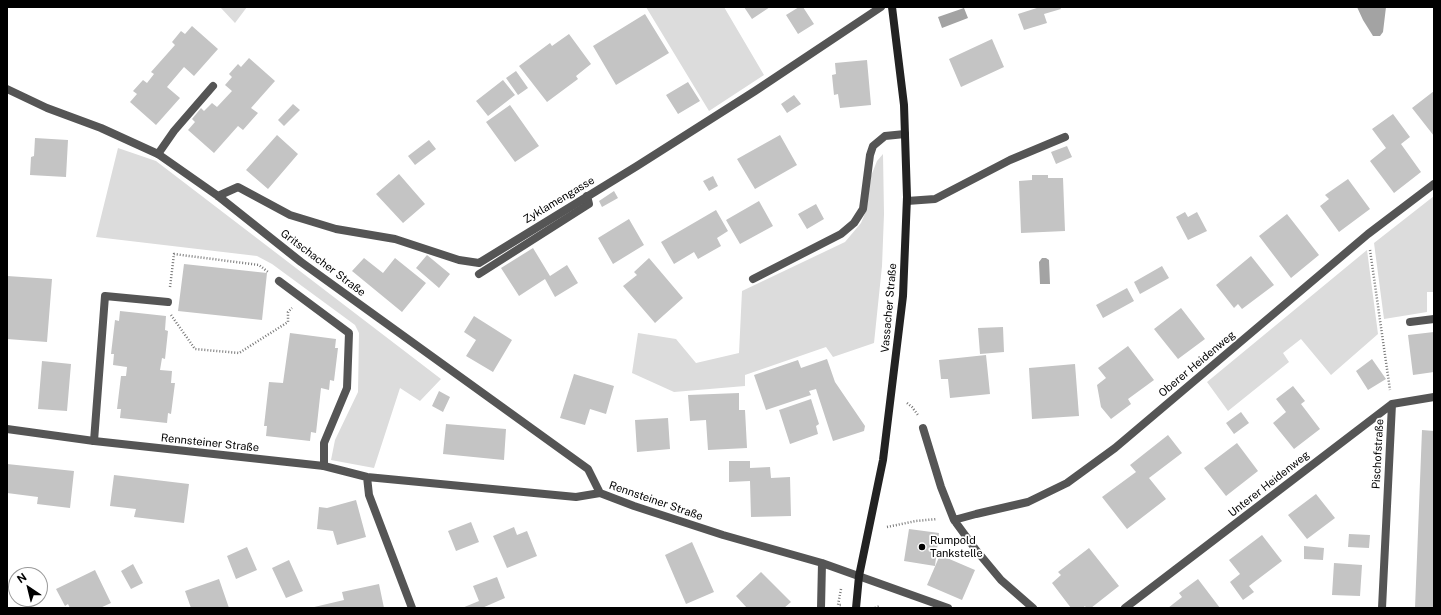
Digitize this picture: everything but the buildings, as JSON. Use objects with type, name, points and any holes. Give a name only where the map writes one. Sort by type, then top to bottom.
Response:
[{"type":"main road","name":"Vassacher Straße","points":[[856,608],[859,576],[883,460],[903,296],[907,201],[904,105],[892,7]]},
{"type":"street","name":"Zyklamengasse","points":[[218,196],[238,187],[290,216],[336,229],[395,239],[459,260],[479,262],[736,104],[881,7]]},
{"type":"street","points":[[158,154],[174,130],[212,86]]},
{"type":"street","name":"Gritschacher Straße","points":[[7,89],[47,108],[101,128],[158,154],[218,196],[301,262],[588,469],[600,493]]},
{"type":"street","points":[[753,279],[840,234],[854,223],[863,209],[870,155],[873,146],[885,136],[905,134]]},
{"type":"street","points":[[907,201],[934,199],[1010,160],[1065,137]]},
{"type":"street","name":"Oberer Heidenweg","points":[[954,520],[1028,502],[1067,483],[1115,448],[1368,234],[1434,184]]},
{"type":"street","points":[[479,274],[589,204],[587,196]]},
{"type":"street","points":[[279,281],[349,333],[347,388],[324,443],[324,466]]},
{"type":"street","points":[[94,441],[105,296],[168,302]]},
{"type":"street","points":[[1410,322],[1434,319]]},
{"type":"street","name":"Unterer Heidenweg","points":[[1125,608],[1392,404],[1434,397]]},
{"type":"street","name":"Pischofstraße","points":[[1382,608],[1392,404]]},
{"type":"street","points":[[923,428],[941,487],[954,520],[1000,580],[1033,608]]},
{"type":"street","name":"Rennsteiner Straße","points":[[7,429],[94,441],[324,466],[367,478],[576,497],[600,493],[701,528],[822,563],[948,608]]},
{"type":"street","points":[[367,478],[369,495],[412,608]]},
{"type":"street","points":[[820,608],[822,563]]},
{"type":"path","points":[[1368,234],[1392,404]]},
{"type":"path","points":[[279,281],[259,265],[174,254],[167,308],[196,349],[239,353],[288,322],[288,312],[301,298]]},
{"type":"path","points":[[887,527],[938,519],[954,520]]},
{"type":"path","points":[[875,608],[880,606]]},
{"type":"shaded area","points":[[220,7],[247,7],[235,23]]},
{"type":"shaded area","points":[[646,7],[724,7],[764,75],[709,111]]},
{"type":"shaded area","points":[[1357,7],[1386,7],[1383,32],[1380,36],[1373,36]]},
{"type":"shaded area","points":[[964,8],[968,18],[942,28],[938,17]]},
{"type":"shaded area","points":[[118,148],[156,161],[441,379],[420,401],[400,388],[374,468],[331,460],[335,440],[358,392],[359,333],[355,325],[272,264],[257,256],[96,237]]},
{"type":"shaded area","points":[[883,154],[884,214],[882,266],[874,343],[833,357],[826,347],[745,375],[745,386],[674,392],[632,373],[638,333],[676,339],[696,363],[739,353],[742,291],[845,242],[861,223],[866,211],[871,176],[877,161]]},
{"type":"shaded area","points":[[1434,196],[1434,292],[1427,292],[1427,312],[1384,319],[1374,243]]},
{"type":"shaded area","points":[[1367,250],[1378,334],[1331,375],[1301,339],[1283,353],[1289,362],[1228,411],[1207,382]]},
{"type":"shaded area","points":[[1042,258],[1049,260],[1050,284],[1040,284],[1039,262]]},
{"type":"place","name":"Rumpold Tankstelle","points":[[922,547]]}]
